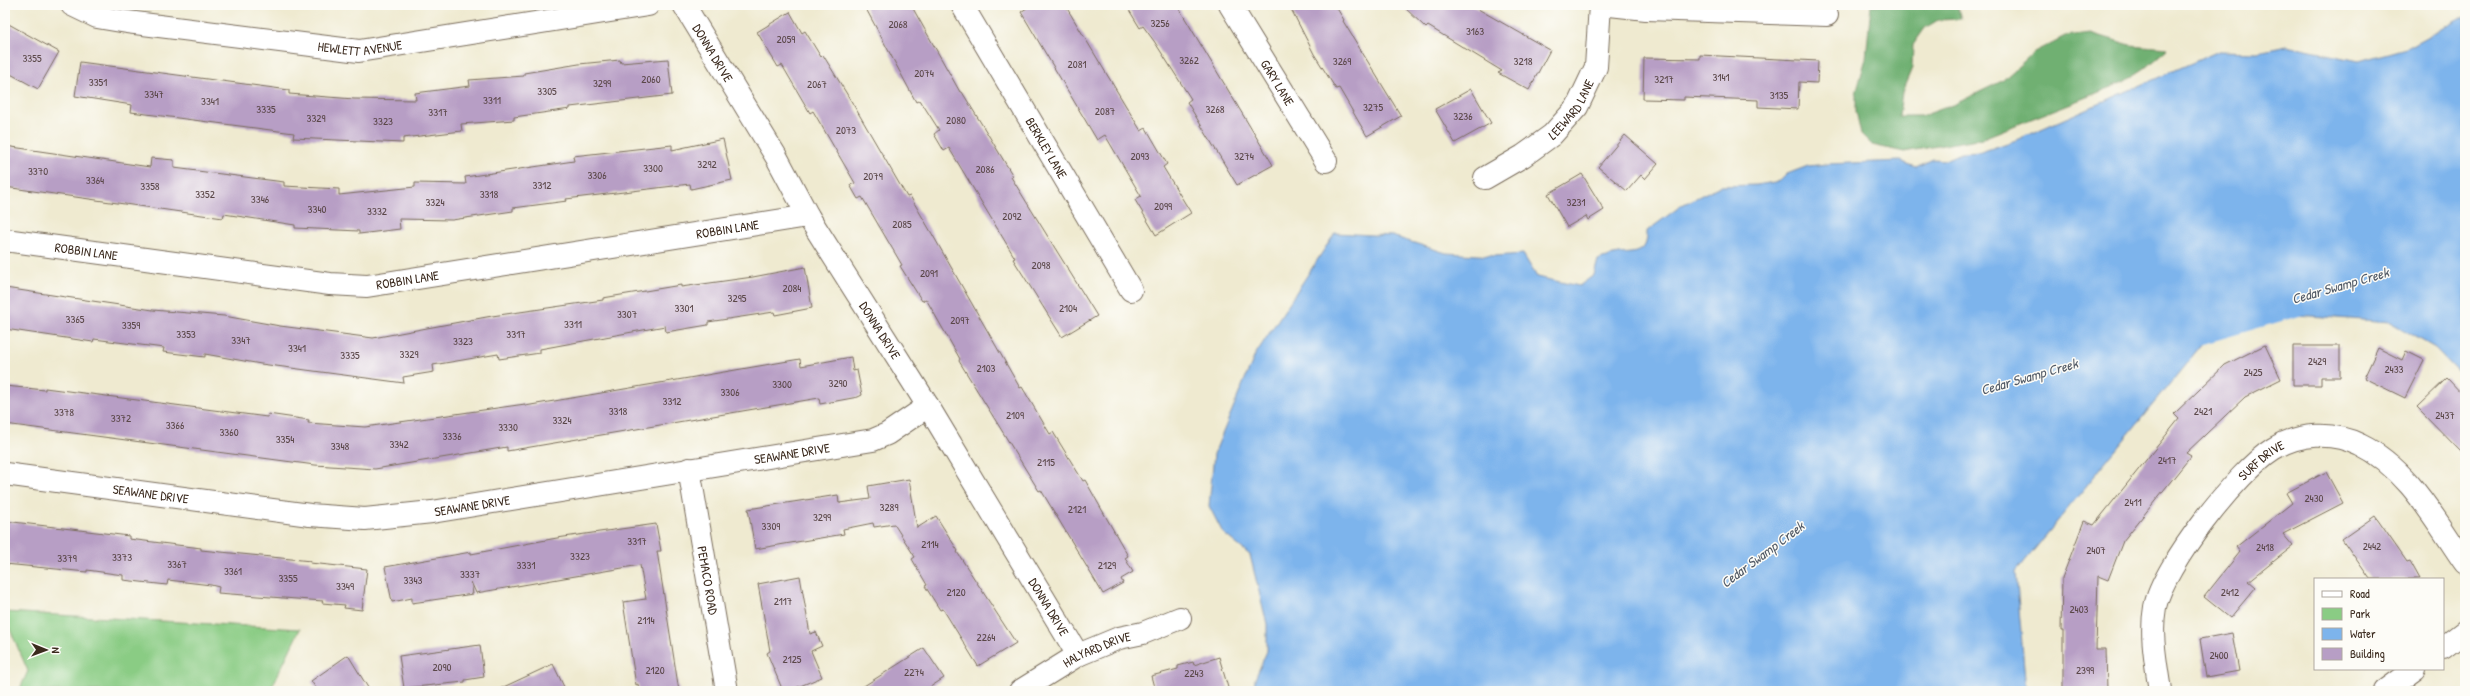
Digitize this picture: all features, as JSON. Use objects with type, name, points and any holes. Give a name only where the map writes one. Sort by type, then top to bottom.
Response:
[{"type":"street","name":"HEWLETT AVENUE","points":[[72,5],[97,17],[127,22],[359,51],[648,5]]},
{"type":"street","name":"DONNA DRIVE","points":[[684,5],[777,158],[808,216],[928,406],[1078,655]]},
{"type":"street","name":"BERKLEY LANE","points":[[962,5],[1132,290]]},
{"type":"street","name":"GARY LANE","points":[[1230,5],[1326,160]]},
{"type":"street","name":"LEEWARD LANE","points":[[1485,178],[1523,156],[1552,135],[1577,107],[1596,67],[1600,5]]},
{"type":"street","points":[[1610,5],[1646,9],[1827,15]]},
{"type":"street","name":"ROBBIN LANE","points":[[5,240],[330,284],[367,286],[808,216]]},
{"type":"street","name":"SEAWANE DRIVE","points":[[5,474],[310,515],[365,519],[432,512],[873,440],[887,434],[928,406]]},
{"type":"street","name":"SURF DRIVE","points":[[2160,691],[2153,636],[2155,607],[2162,585],[2188,546],[2234,485],[2273,449],[2292,440],[2314,435],[2335,437],[2359,444],[2386,459],[2412,487],[2465,563]]},
{"type":"street","name":"PEMACO ROAD","points":[[689,469],[727,691]]},
{"type":"street","name":"HALYARD DRIVE","points":[[1020,691],[1078,655],[1119,638],[1143,633],[1180,618]]},
{"type":"street","points":[[2444,647],[2465,631]]},
{"type":"street","points":[[2385,691],[2414,670]]},
{"type":"green space","points":[[1871,5],[1957,5],[1961,19],[1938,20],[1925,28],[1913,45],[1912,68],[1902,92],[1899,116],[1922,116],[1955,104],[2002,81],[2034,52],[2065,36],[2091,33],[2130,45],[2168,48],[2145,68],[2122,83],[1983,138],[1904,152],[1872,145],[1861,134],[1856,111],[1856,94],[1866,58]]},
{"type":"green space","points":[[5,612],[300,629],[270,691],[19,691],[28,671],[5,618]]},
{"type":"water","points":[[2465,16],[2465,379],[2435,348],[2390,322],[2230,310],[2016,572],[2026,691],[1254,691],[1255,679],[1267,651],[1267,624],[1250,555],[1223,533],[1209,506],[1214,454],[1255,355],[1335,233],[1392,236],[1446,253],[1494,256],[1523,254],[1537,277],[1579,286],[1594,275],[1598,260],[1610,256],[1638,252],[1645,246],[1647,231],[1682,205],[1720,186],[1757,185],[1780,181],[1787,174],[1808,166],[1827,164],[1900,161],[1916,167],[1933,159],[1946,160],[1961,153],[1981,152],[2016,140],[2219,51],[2258,52],[2287,46],[2359,61],[2406,48]]},
{"type":"building","points":[[864,5],[911,5],[960,92],[962,92],[992,141],[1013,176],[1011,177],[1097,316],[1062,337],[1013,259],[1015,258],[949,148],[944,151],[934,134],[939,130],[920,100],[916,102]]},
{"type":"building","points":[[1031,5],[1065,5],[1141,131],[1146,128],[1167,164],[1163,167],[1191,213],[1156,235],[1135,200],[1141,196],[1105,135],[1097,140],[1021,12]]},
{"type":"building","points":[[1126,5],[1177,5],[1273,165],[1237,185],[1187,102],[1191,99],[1154,41],[1143,26],[1140,28]]},
{"type":"building","points":[[1289,5],[1335,5],[1344,20],[1343,21],[1401,116],[1367,136],[1339,88],[1336,89],[1314,54]]},
{"type":"building","points":[[1402,5],[1471,5],[1550,50],[1529,90],[1498,73],[1502,71],[1428,26],[1426,28]]},
{"type":"building","points":[[790,12],[802,33],[805,31],[821,57],[823,55],[907,197],[910,196],[1020,388],[1022,387],[1050,434],[1053,432],[1083,481],[1085,480],[1128,556],[1125,558],[1133,572],[1121,579],[1123,583],[1103,594],[1041,490],[1039,491],[959,361],[960,359],[926,299],[922,301],[900,266],[902,265],[862,197],[858,199],[850,185],[855,183],[813,111],[810,113],[782,65],[778,67],[757,32]]},
{"type":"building","points":[[5,22],[59,52],[38,89],[5,71]]},
{"type":"building","points":[[1700,55],[1818,61],[1817,83],[1799,82],[1798,109],[1758,107],[1758,100],[1684,97],[1684,100],[1643,99],[1644,58],[1700,59]]},
{"type":"building","points":[[668,59],[672,95],[570,107],[570,109],[514,117],[514,120],[461,124],[462,131],[403,138],[403,143],[293,138],[294,133],[131,112],[132,105],[75,96],[80,62],[289,90],[289,94],[354,99],[416,100],[415,93],[470,86],[469,80],[524,76],[524,73],[579,64],[620,60],[621,63]]},
{"type":"building","points":[[1471,89],[1491,123],[1455,143],[1435,109]]},
{"type":"building","points":[[1625,135],[1658,164],[1645,179],[1641,175],[1627,191],[1598,167]]},
{"type":"building","points":[[723,139],[732,180],[691,189],[690,184],[566,199],[567,201],[513,208],[513,211],[452,220],[399,219],[400,229],[359,234],[359,231],[295,228],[295,225],[224,214],[223,218],[5,187],[5,146],[150,167],[151,158],[174,160],[174,168],[284,182],[284,186],[339,189],[339,195],[415,187],[415,183],[466,184],[465,177],[574,161],[573,156],[672,145],[672,150]]},
{"type":"building","points":[[1582,174],[1604,210],[1588,220],[1586,216],[1567,227],[1548,194]]},
{"type":"building","points":[[805,267],[812,308],[775,315],[774,312],[708,322],[708,325],[666,332],[665,326],[540,349],[540,353],[499,359],[498,354],[433,365],[434,372],[403,377],[404,383],[261,364],[205,354],[205,357],[163,352],[164,348],[94,339],[93,342],[5,329],[5,288],[153,310],[224,316],[280,326],[373,338],[492,316],[603,300],[603,298],[681,285],[681,287],[753,277]]},
{"type":"building","points":[[2265,345],[2281,379],[2245,397],[2186,453],[2191,456],[2123,541],[2108,580],[2098,576],[2096,649],[2106,649],[2107,691],[2063,691],[2063,631],[2061,631],[2062,578],[2084,521],[2094,525],[2179,419],[2174,414],[2225,365]]},
{"type":"building","points":[[2293,346],[2340,346],[2340,377],[2321,377],[2321,385],[2293,385]]},
{"type":"building","points":[[2378,348],[2402,360],[2406,351],[2424,360],[2405,398],[2364,378]]},
{"type":"building","points":[[851,357],[853,371],[857,370],[862,395],[858,397],[820,404],[819,398],[507,451],[507,447],[375,469],[315,465],[5,424],[5,386],[45,390],[45,388],[267,417],[268,414],[309,420],[308,423],[365,427],[525,404],[525,406],[800,359],[801,366]]},
{"type":"building","points":[[2447,378],[2465,397],[2465,456],[2417,407]]},
{"type":"building","points":[[2326,472],[2343,503],[2283,534],[2293,546],[2249,581],[2256,587],[2230,618],[2204,597],[2240,552],[2236,547],[2292,503],[2286,493]]},
{"type":"building","points":[[909,479],[917,528],[936,516],[958,551],[957,552],[1016,643],[978,666],[943,609],[940,610],[925,586],[927,585],[912,559],[915,557],[894,524],[874,527],[873,523],[843,529],[844,534],[755,549],[748,509],[838,495],[839,503],[870,499],[868,486]]},
{"type":"building","points":[[2375,516],[2407,562],[2410,561],[2419,578],[2369,578],[2342,539]]},
{"type":"building","points":[[5,521],[129,536],[129,539],[201,548],[201,550],[311,561],[310,563],[367,569],[362,610],[344,608],[345,605],[322,603],[323,601],[218,593],[219,587],[211,585],[168,580],[167,585],[123,580],[123,575],[87,570],[87,572],[5,564]]},
{"type":"building","points":[[656,524],[661,551],[657,551],[679,691],[639,691],[638,684],[636,685],[623,602],[646,599],[640,565],[476,593],[471,582],[473,594],[412,603],[412,598],[392,602],[385,567],[471,552],[471,554],[557,538]]},
{"type":"building","points":[[800,576],[810,634],[816,632],[822,646],[811,651],[822,677],[788,691],[783,691],[767,653],[770,651],[758,584]]},
{"type":"building","points":[[2232,633],[2239,671],[2206,677],[2200,639]]},
{"type":"building","points":[[480,645],[484,677],[465,680],[465,682],[404,688],[399,656]]},
{"type":"building","points":[[924,648],[944,678],[924,691],[856,691]]},
{"type":"building","points":[[348,655],[370,691],[318,691],[311,681]]},
{"type":"building","points":[[1219,657],[1229,691],[1155,691],[1151,676],[1178,669],[1178,666],[1193,662],[1194,665]]},
{"type":"building","points":[[553,664],[566,691],[495,691]]},
{"type":"waterway","name":"Cedar Swamp Creek","points":[[2177,333],[2296,298]]}]
